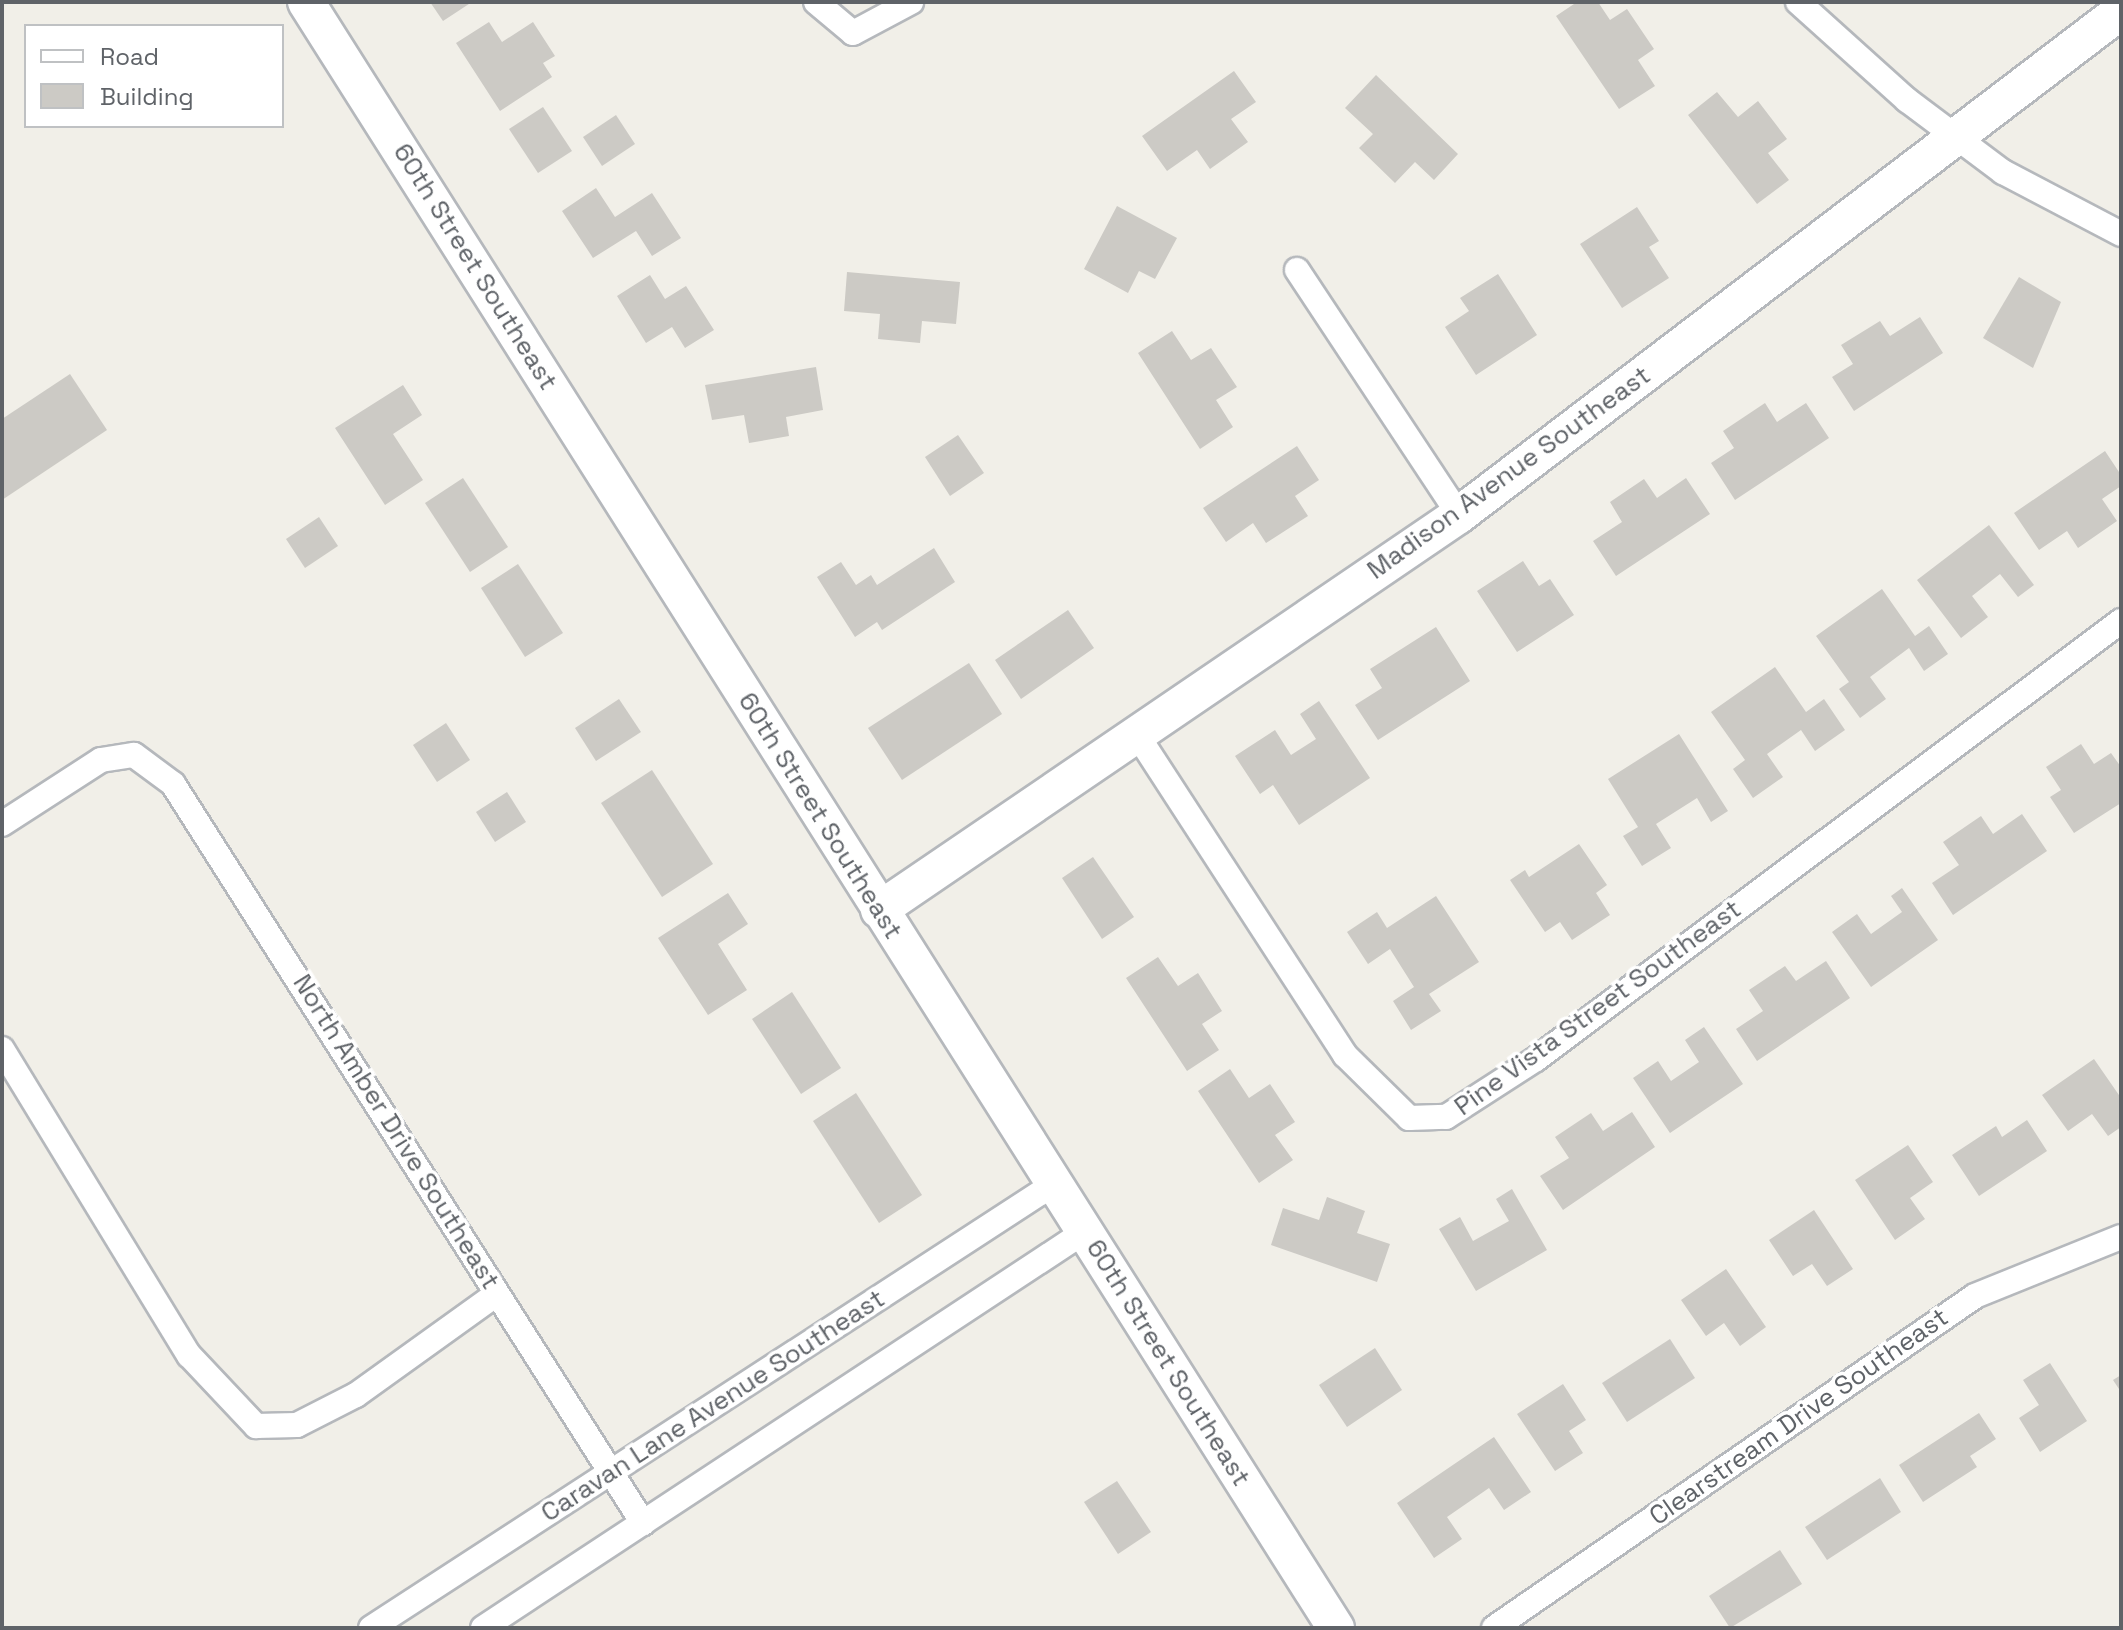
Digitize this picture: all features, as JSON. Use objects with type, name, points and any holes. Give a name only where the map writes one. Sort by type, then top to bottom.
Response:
[{"type":"main road","name":"60th Street Southeast","points":[[306,2],[1336,1628]]},
{"type":"main road","name":"Madison Avenue Southeast","points":[[879,910],[1459,515],[2121,11]]},
{"type":"street","points":[[816,2],[853,33],[911,2]]},
{"type":"street","points":[[1798,2],[1956,138],[2071,213],[2121,234]]},
{"type":"street","points":[[1297,270],[1459,515]]},
{"type":"street","name":"Pine Vista Street Southeast","points":[[1136,733],[1345,1055],[1409,1118],[1446,1117],[1536,1059],[2121,621]]},
{"type":"street","name":"North Amber Drive Southeast","points":[[2,824],[101,760],[134,755],[173,784],[444,1201],[495,1295],[643,1523]]},
{"type":"street","points":[[2,1049],[189,1355],[256,1426],[297,1425],[356,1395],[495,1295]]},
{"type":"street","name":"Caravan Lane Avenue Southeast","points":[[371,1628],[1054,1184]]},
{"type":"street","points":[[483,1628],[1084,1232]]},
{"type":"street","name":"Clearstream Drive Southeast","points":[[1494,1628],[1975,1296],[2121,1237]]},
{"type":"building","points":[[430,2],[472,2],[443,21]]},
{"type":"building","points":[[1577,2],[1598,2],[1610,20],[1627,9],[1654,49],[1638,60],[1655,86],[1619,109],[1556,16]]},
{"type":"building","points":[[489,22],[502,42],[533,22],[555,56],[543,63],[552,77],[500,111],[456,43]]},
{"type":"building","points":[[1234,71],[1256,102],[1231,119],[1248,142],[1210,169],[1197,150],[1167,171],[1142,136]]},
{"type":"building","points":[[1376,75],[1458,154],[1434,180],[1415,162],[1395,183],[1359,148],[1373,134],[1345,108]]},
{"type":"building","points":[[1717,92],[1738,117],[1758,101],[1787,139],[1768,153],[1789,180],[1757,204],[1688,115]]},
{"type":"building","points":[[543,107],[572,151],[538,173],[509,129]]},
{"type":"building","points":[[616,115],[635,144],[602,166],[583,137]]},
{"type":"building","points":[[596,188],[615,217],[652,193],[681,238],[652,256],[636,231],[593,258],[562,211]]},
{"type":"building","points":[[1117,206],[1177,238],[1155,279],[1139,271],[1128,293],[1084,269]]},
{"type":"building","points":[[1637,207],[1659,241],[1649,247],[1669,278],[1622,308],[1580,244]]},
{"type":"building","points":[[847,272],[960,282],[956,324],[922,321],[920,343],[878,339],[880,314],[844,311]]},
{"type":"building","points":[[1498,274],[1537,335],[1476,375],[1445,327],[1469,311],[1460,298]]},
{"type":"building","points":[[650,275],[665,299],[686,286],[714,330],[685,348],[672,327],[646,343],[617,296]]},
{"type":"building","points":[[2019,277],[2061,302],[2033,368],[1983,338]]},
{"type":"building","points":[[1920,317],[1943,353],[1854,411],[1832,377],[1853,364],[1841,345],[1880,321],[1890,336]]},
{"type":"building","points":[[1172,331],[1191,360],[1211,348],[1237,387],[1216,400],[1233,427],[1200,449],[1138,353]]},
{"type":"building","points":[[816,367],[823,410],[786,417],[789,436],[749,443],[744,415],[712,420],[705,385]]},
{"type":"building","points":[[70,374],[107,430],[2,500],[2,419]]},
{"type":"building","points":[[403,385],[422,415],[393,434],[423,480],[385,505],[335,428]]},
{"type":"building","points":[[1765,403],[1777,422],[1806,403],[1829,438],[1735,500],[1711,463],[1734,448],[1723,431]]},
{"type":"building","points":[[958,435],[984,473],[950,496],[925,457]]},
{"type":"building","points":[[1297,446],[1319,480],[1295,496],[1308,516],[1266,543],[1253,523],[1226,542],[1203,508]]},
{"type":"building","points":[[2105,451],[2121,475],[2121,486],[2102,499],[2117,521],[2078,548],[2067,531],[2039,550],[2014,513]]},
{"type":"building","points":[[463,478],[508,547],[470,572],[425,503]]},
{"type":"building","points":[[1686,478],[1710,514],[1616,576],[1593,541],[1622,522],[1610,502],[1644,479],[1657,498]]},
{"type":"building","points":[[319,517],[338,546],[305,568],[286,539]]},
{"type":"building","points":[[1989,525],[2034,585],[2018,597],[2000,574],[1972,596],[1988,617],[1961,638],[1917,580]]},
{"type":"building","points":[[934,548],[955,582],[882,630],[877,622],[855,637],[817,577],[841,562],[856,585],[871,575],[877,585]]},
{"type":"building","points":[[1523,561],[1539,586],[1550,579],[1574,615],[1517,652],[1477,591]]},
{"type":"building","points":[[518,564],[563,633],[525,657],[481,588]]},
{"type":"building","points":[[1882,589],[1915,636],[1929,626],[1948,654],[1924,671],[1909,648],[1870,677],[1886,699],[1860,718],[1839,689],[1849,682],[1816,636]]},
{"type":"building","points":[[1068,610],[1094,648],[1021,699],[995,660]]},
{"type":"building","points":[[1436,627],[1470,681],[1378,740],[1355,705],[1382,688],[1370,669]]},
{"type":"building","points":[[969,663],[1002,714],[902,780],[868,728]]},
{"type":"building","points":[[1775,667],[1806,712],[1824,699],[1845,730],[1815,751],[1801,730],[1767,754],[1783,777],[1753,798],[1733,769],[1745,760],[1711,712]]},
{"type":"building","points":[[619,699],[641,732],[596,761],[575,728]]},
{"type":"building","points":[[1319,701],[1370,778],[1299,825],[1273,785],[1260,794],[1235,756],[1275,730],[1291,755],[1316,739],[1300,714]]},
{"type":"building","points":[[446,723],[470,760],[437,782],[413,745]]},
{"type":"building","points":[[1679,734],[1728,811],[1711,822],[1697,798],[1656,824],[1671,848],[1642,866],[1623,836],[1638,827],[1608,779]]},
{"type":"building","points":[[2081,744],[2094,764],[2111,753],[2121,767],[2121,803],[2074,833],[2050,797],[2061,790],[2046,767]]},
{"type":"building","points":[[652,770],[713,864],[662,897],[601,803]]},
{"type":"building","points":[[507,792],[526,822],[495,842],[476,812]]},
{"type":"building","points":[[2022,814],[2047,851],[1953,915],[1932,883],[1959,865],[1943,842],[1981,816],[1993,834]]},
{"type":"building","points":[[1579,844],[1607,885],[1596,893],[1610,915],[1572,940],[1560,922],[1545,932],[1510,880],[1525,870],[1529,877]]},
{"type":"building","points":[[1093,857],[1134,917],[1102,939],[1062,878]]},
{"type":"building","points":[[1902,888],[1938,940],[1871,987],[1832,932],[1857,914],[1871,934],[1902,912],[1891,896]]},
{"type":"building","points":[[728,893],[748,924],[718,944],[747,990],[708,1015],[658,938]]},
{"type":"building","points":[[1436,896],[1479,962],[1429,994],[1441,1011],[1411,1030],[1393,1001],[1414,987],[1390,949],[1368,964],[1347,932],[1377,912],[1387,928]]},
{"type":"building","points":[[1158,957],[1178,986],[1198,973],[1222,1011],[1202,1024],[1219,1050],[1187,1071],[1126,978]]},
{"type":"building","points":[[1826,961],[1850,998],[1757,1061],[1736,1029],[1763,1011],[1749,990],[1785,966],[1796,981]]},
{"type":"building","points":[[792,992],[841,1068],[801,1094],[752,1019]]},
{"type":"building","points":[[1704,1027],[1743,1084],[1670,1133],[1633,1078],[1658,1061],[1671,1081],[1699,1062],[1685,1040]]},
{"type":"building","points":[[2094,1059],[2121,1098],[2121,1127],[2108,1136],[2092,1114],[2068,1131],[2042,1095]]},
{"type":"building","points":[[1230,1069],[1249,1098],[1270,1084],[1295,1122],[1275,1135],[1293,1160],[1259,1183],[1198,1091]]},
{"type":"building","points":[[856,1093],[922,1195],[879,1223],[813,1121]]},
{"type":"building","points":[[1632,1112],[1655,1147],[1563,1210],[1540,1176],[1569,1158],[1555,1137],[1591,1113],[1603,1131]]},
{"type":"building","points":[[2027,1120],[2047,1151],[1979,1196],[1952,1155],[1996,1126],[2002,1137]]},
{"type":"building","points":[[1908,1145],[1933,1182],[1910,1198],[1925,1219],[1895,1240],[1855,1180]]},
{"type":"building","points":[[1512,1189],[1547,1250],[1476,1291],[1439,1229],[1460,1217],[1473,1241],[1509,1221],[1496,1199]]},
{"type":"building","points":[[1327,1197],[1365,1211],[1357,1233],[1390,1244],[1377,1282],[1271,1245],[1283,1208],[1319,1220]]},
{"type":"building","points":[[1814,1210],[1853,1269],[1827,1286],[1812,1264],[1793,1276],[1769,1240]]},
{"type":"building","points":[[1726,1269],[1766,1327],[1740,1346],[1724,1323],[1706,1336],[1681,1300]]},
{"type":"building","points":[[1670,1339],[1695,1378],[1627,1422],[1602,1383]]},
{"type":"building","points":[[1375,1348],[1402,1390],[1347,1427],[1319,1385]]},
{"type":"building","points":[[2050,1363],[2087,1421],[2040,1452],[2019,1418],[2039,1405],[2023,1380]]},
{"type":"building","points":[[2121,1375],[2121,1392],[2113,1380]]},
{"type":"building","points":[[1563,1384],[1586,1420],[1569,1431],[1583,1453],[1555,1471],[1517,1414]]},
{"type":"building","points":[[1979,1413],[1996,1439],[1970,1456],[1977,1467],[1923,1502],[1899,1465]]},
{"type":"building","points":[[1494,1437],[1531,1492],[1504,1510],[1489,1488],[1447,1517],[1462,1539],[1434,1558],[1397,1503]]},
{"type":"building","points":[[1880,1478],[1901,1512],[1827,1560],[1805,1527]]},
{"type":"building","points":[[1117,1481],[1151,1532],[1118,1554],[1084,1502]]},
{"type":"building","points":[[1780,1550],[1802,1584],[1730,1628],[1709,1596]]}]
